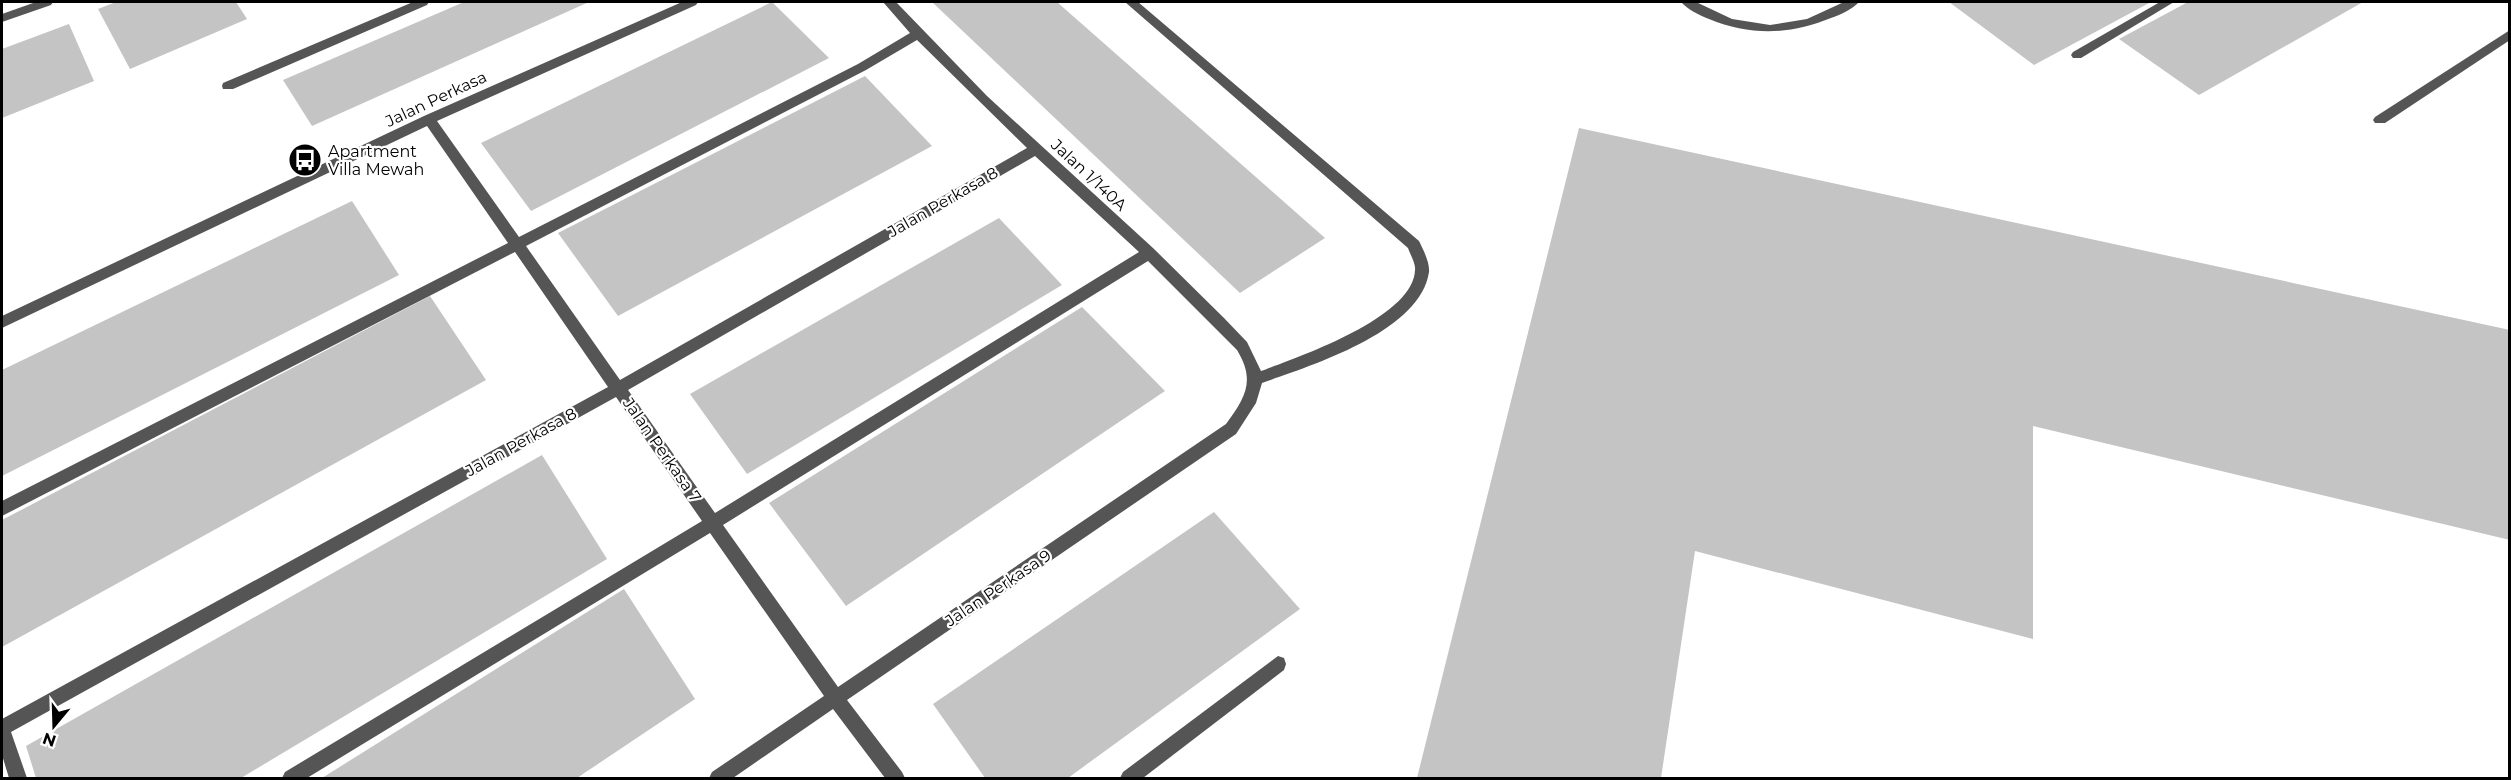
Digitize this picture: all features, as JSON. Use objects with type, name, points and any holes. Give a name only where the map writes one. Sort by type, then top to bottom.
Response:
[{"type":"street","points":[[2,18],[47,2]]},
{"type":"street","points":[[228,86],[423,2]]},
{"type":"street","name":"Jalan Perkasa","points":[[2,322],[429,119],[692,2]]},
{"type":"street","name":"Jalan 1/140A","points":[[889,2],[918,34],[1036,149],[1149,253],[1242,346],[1253,361],[1255,379]]},
{"type":"street","points":[[1131,2],[1414,245],[1422,256],[1424,268],[1419,286],[1406,305],[1348,344],[1255,379]]},
{"type":"street","points":[[1687,2],[1703,12],[1746,28],[1794,27],[1833,13],[1852,2]]},
{"type":"street","points":[[2077,55],[2168,2]]},
{"type":"street","points":[[2,509],[862,67],[918,34]]},
{"type":"street","points":[[2380,120],[2510,34]]},
{"type":"street","name":"Jalan Perkasa 7","points":[[429,119],[836,699],[896,778]]},
{"type":"street","name":"Jalan Perkasa 8","points":[[2,730],[619,388],[1036,149]]},
{"type":"street","points":[[291,778],[713,523],[1149,253]]},
{"type":"street","name":"Jalan Perkasa 9","points":[[718,778],[1231,429],[1249,403],[1255,379]]},
{"type":"street","points":[[1129,778],[1278,664]]},
{"type":"street","points":[[2,730],[18,778]]},
{"type":"building","points":[[116,2],[236,2],[247,19],[130,69],[98,9]]},
{"type":"building","points":[[464,2],[589,2],[312,126],[283,80]]},
{"type":"building","points":[[772,2],[829,58],[531,211],[481,143]]},
{"type":"building","points":[[932,2],[1057,2],[1325,238],[1240,293]]},
{"type":"building","points":[[1949,2],[2151,2],[2034,65]]},
{"type":"building","points":[[2188,2],[2363,2],[2199,95],[2119,39]]},
{"type":"building","points":[[69,24],[94,81],[2,118],[2,49]]},
{"type":"building","points":[[865,76],[932,146],[618,316],[558,233]]},
{"type":"building","points":[[1579,128],[2510,330],[2510,540],[2033,426],[2033,639],[1695,551],[1661,778],[1417,778]]},
{"type":"building","points":[[352,201],[399,275],[2,476],[2,370]]},
{"type":"building","points":[[999,218],[1062,285],[747,474],[690,394]]},
{"type":"building","points":[[430,296],[486,380],[2,647],[2,520]]},
{"type":"building","points":[[1082,307],[1165,391],[846,606],[769,503]]},
{"type":"building","points":[[542,455],[607,559],[241,778],[36,778],[26,746]]},
{"type":"building","points":[[1214,512],[1300,609],[1068,778],[985,778],[933,704]]},
{"type":"building","points":[[624,589],[695,699],[577,778],[322,778]]},
{"type":"place","name":"Apartment Villa Mewah","points":[[305,160]]}]
